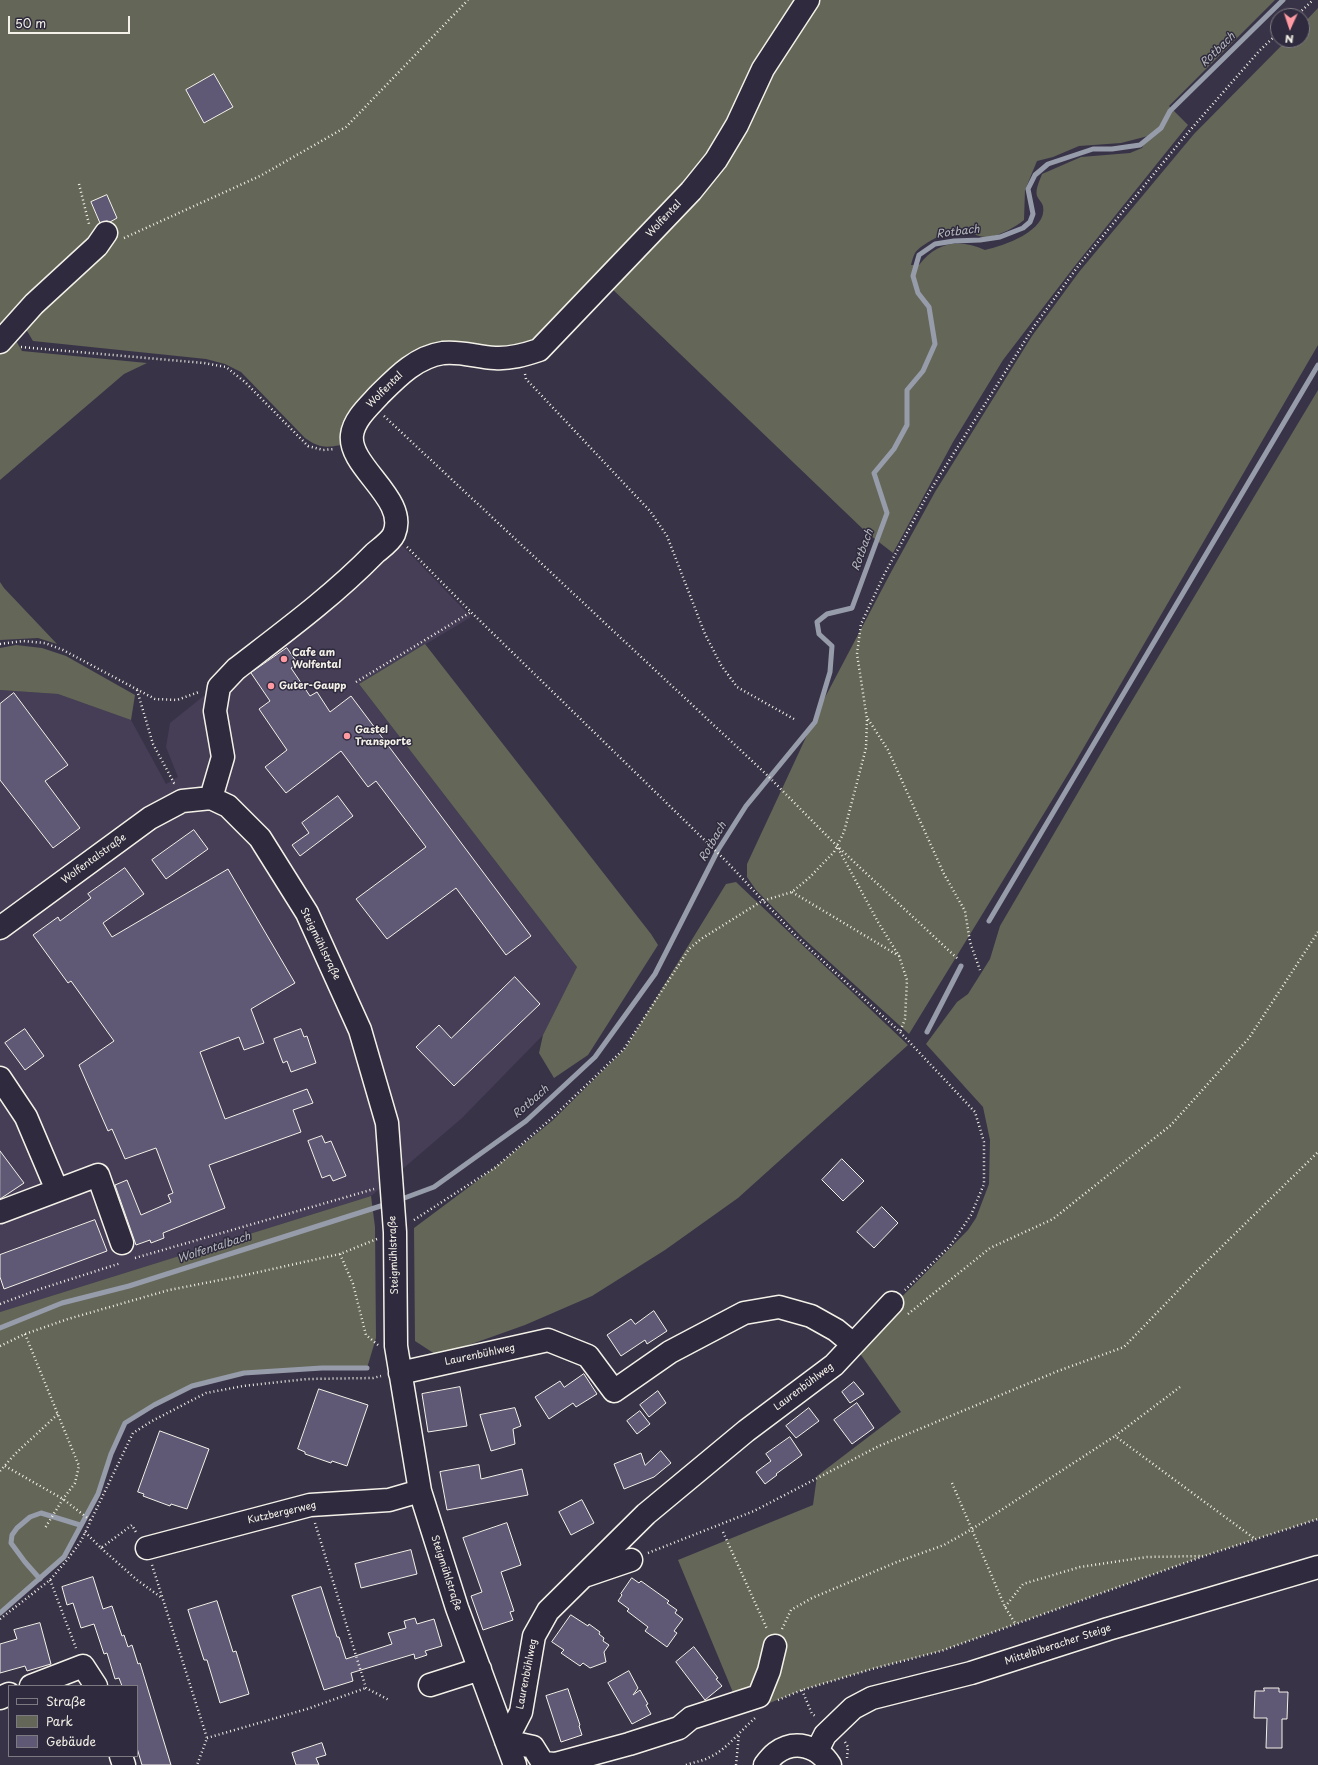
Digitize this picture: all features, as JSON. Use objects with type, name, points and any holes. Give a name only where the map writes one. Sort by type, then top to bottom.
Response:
[{"type":"street","name":"Wolfental","points":[[352,446],[352,435],[355,423],[371,403],[403,371],[421,360],[443,353],[463,353],[495,358],[518,357],[539,350],[691,191],[716,160],[736,125],[763,69],[808,0]]},
{"type":"street","points":[[7,345],[34,304],[109,239]]},
{"type":"street","points":[[195,794],[223,757],[215,711],[219,687],[236,669],[352,577],[394,534],[396,518],[386,494],[361,462],[352,446]]},
{"type":"street","name":"Wolfentalstraße","points":[[0,928],[150,818],[195,794]]},
{"type":"street","name":"Steigmühlstraße","points":[[195,794],[228,806],[260,838],[307,913],[360,1030],[387,1123],[395,1232],[396,1346],[420,1491],[457,1608],[515,1765]]},
{"type":"street","points":[[0,1078],[26,1117],[57,1190]]},
{"type":"street","points":[[0,1212],[98,1175],[124,1255]]},
{"type":"street","name":"Laurenbühlweg","points":[[400,1372],[548,1340],[588,1356],[614,1391],[670,1352],[744,1314],[779,1307],[811,1316],[836,1330],[853,1344],[834,1365],[746,1431],[646,1514],[548,1611],[534,1636],[521,1712],[506,1741]]},
{"type":"street","points":[[853,1344],[899,1310]]},
{"type":"street","name":"Kutzbergerweg","points":[[147,1548],[310,1505],[389,1500],[420,1491]]},
{"type":"street","points":[[582,1576],[631,1560]]},
{"type":"street","name":"Mittelbiberacher Steige","points":[[824,1758],[825,1735],[853,1708],[872,1698],[971,1673],[1108,1629],[1318,1567]]},
{"type":"street","points":[[506,1741],[533,1747],[543,1763],[555,1764],[629,1744],[678,1728],[691,1718],[759,1696],[769,1671],[775,1646]]},
{"type":"street","points":[[34,1685],[83,1666],[95,1685]]},
{"type":"street","points":[[430,1685],[480,1669]]},
{"type":"street","points":[[765,1765],[775,1753],[788,1747],[803,1746],[824,1758]]},
{"type":"path","points":[[79,184],[85,212],[109,239],[260,176],[346,127],[468,0]]},
{"type":"path","points":[[1304,8],[1313,0]]},
{"type":"path","points":[[0,1346],[25,1334],[68,1318],[169,1290],[340,1254],[395,1232],[496,1167],[624,1049],[689,949],[701,939],[762,901],[792,892],[822,866],[837,846],[844,832],[866,748],[867,719],[857,654],[861,624],[884,575],[928,494],[1035,325],[1079,265],[1185,136],[1260,50],[1270,41]]},
{"type":"path","points":[[7,345],[190,361],[226,367],[245,382],[308,446],[323,450],[352,446]]},
{"type":"path","points":[[518,357],[526,379],[650,511],[667,536],[705,634],[721,665],[737,686],[794,719]]},
{"type":"path","points":[[371,403],[766,774],[837,846],[959,960]]},
{"type":"path","points":[[394,534],[471,612],[726,861],[798,938],[900,1032],[975,1112],[984,1142],[984,1184],[971,1216],[950,1246],[899,1310]]},
{"type":"path","points":[[356,682],[471,612]]},
{"type":"path","points":[[0,644],[23,641],[45,643],[63,650],[154,699],[177,700],[219,687]]},
{"type":"path","points":[[137,690],[153,744],[174,783],[195,794]]},
{"type":"path","points":[[867,719],[888,750],[944,874],[965,911],[970,942],[980,970]]},
{"type":"path","points":[[837,846],[878,922],[899,956],[907,980],[905,1019],[900,1032]]},
{"type":"path","points":[[792,892],[899,956]]},
{"type":"path","points":[[899,1310],[990,1248],[1053,1219],[1171,1125],[1249,1038],[1318,932]]},
{"type":"path","points":[[631,1560],[754,1510],[879,1446],[1058,1371],[1124,1347],[1194,1274],[1318,1152]]},
{"type":"path","points":[[0,1304],[124,1255],[375,1188],[391,1186]]},
{"type":"path","points":[[340,1254],[354,1284],[366,1335],[379,1346],[396,1346]]},
{"type":"path","points":[[25,1334],[79,1466],[75,1483],[45,1528]]},
{"type":"path","points":[[0,1620],[50,1580],[67,1560],[85,1532],[133,1433],[152,1421],[206,1393],[243,1386],[300,1380],[373,1378],[400,1372]]},
{"type":"path","points":[[775,1646],[790,1610],[812,1598],[897,1562],[944,1545],[972,1529],[1115,1436],[1180,1387]]},
{"type":"path","points":[[0,1471],[15,1454],[58,1414]]},
{"type":"path","points":[[1115,1436],[1256,1539]]},
{"type":"path","points":[[5,1466],[63,1499],[87,1516],[90,1520]]},
{"type":"path","points":[[952,1483],[1005,1607],[1015,1624]]},
{"type":"path","points":[[310,1505],[366,1688],[389,1700]]},
{"type":"path","points":[[774,1702],[802,1690],[872,1669],[941,1651],[1207,1555],[1318,1519]]},
{"type":"path","points":[[101,1548],[132,1525],[147,1548],[207,1738],[197,1765]]},
{"type":"path","points":[[85,1532],[137,1580],[162,1598]]},
{"type":"path","points":[[723,1532],[775,1646]]},
{"type":"path","points":[[1005,1607],[1023,1584],[1080,1567],[1147,1557],[1207,1555]]},
{"type":"path","points":[[50,1580],[83,1666]]},
{"type":"path","points":[[207,1738],[307,1709],[366,1688]]},
{"type":"path","points":[[686,1765],[712,1757],[739,1734],[736,1765]]},
{"type":"shaded area","points":[[395,538],[471,617],[359,684],[577,967],[543,1035],[462,1118],[371,1196],[0,1312],[0,690],[58,694],[131,720],[166,784],[178,777],[166,747],[170,723],[352,577]]},
{"type":"green space","points":[[0,0],[801,0],[712,158],[537,347],[416,359],[347,444],[325,447],[305,438],[241,372],[225,364],[206,359],[33,341],[20,319],[11,332],[22,351],[147,363],[124,374],[0,480]]},
{"type":"green space","points":[[812,0],[1275,0],[1169,106],[1188,125],[1074,267],[1003,360],[953,442],[893,553],[866,532],[607,284],[682,210]],"holes":[[[1148,136],[1142,148],[1130,153],[1081,157],[1042,174],[1037,188],[1037,193],[1043,206],[1043,215],[1039,223],[1023,236],[1013,241],[985,250],[967,244],[949,244],[933,251],[919,265],[911,265],[914,254],[918,249],[935,238],[947,233],[962,230],[988,237],[1007,231],[1024,220],[1025,190],[1037,161],[1053,157],[1079,146],[1121,143]]]},
{"type":"green space","points":[[1318,8],[1318,345],[1073,766],[909,1034],[803,938],[756,890],[747,877],[747,864],[821,705],[890,574],[935,492],[1032,336],[1079,272],[1194,134],[1279,48],[1310,48],[1310,16]]},
{"type":"green space","points":[[1318,390],[1318,1519],[1207,1555],[941,1651],[872,1669],[802,1690],[742,1714],[678,1560],[813,1505],[817,1476],[901,1412],[854,1345],[968,1230],[976,1218],[989,1184],[990,1140],[983,1107],[926,1044],[957,1002],[968,994],[990,959],[1000,926],[1118,724]]},
{"type":"green space","points":[[0,582],[57,644],[38,638],[0,640]]},
{"type":"green space","points":[[425,644],[658,945],[588,1055],[554,1078],[539,1053],[543,1035],[577,967],[359,684]]},
{"type":"green space","points":[[16,645],[42,648],[66,656],[135,695],[131,720],[58,694],[0,690],[0,648]]},
{"type":"green space","points":[[736,882],[908,1045],[738,1198],[665,1250],[592,1296],[525,1325],[438,1356],[415,1341],[414,1228],[497,1166],[552,1121],[625,1049],[726,884]]},
{"type":"green space","points":[[371,1196],[375,1227],[376,1338],[367,1368],[322,1368],[244,1373],[192,1386],[154,1405],[125,1423],[111,1454],[98,1494],[64,1557],[0,1613],[0,1312]]},
{"type":"building","points":[[214,74],[233,107],[204,123],[186,90]]},
{"type":"building","points":[[107,195],[117,218],[110,222],[107,221],[100,223],[91,202]]},
{"type":"building","points":[[287,648],[298,664],[291,668],[310,696],[317,692],[330,712],[351,696],[531,936],[506,955],[456,888],[387,939],[356,899],[426,847],[376,781],[368,787],[341,751],[286,793],[265,767],[287,750],[259,709],[270,701],[251,673]]},
{"type":"building","points":[[14,693],[68,765],[45,781],[80,828],[53,848],[0,780],[0,704]]},
{"type":"building","points":[[338,796],[353,816],[300,856],[292,845],[309,833],[302,823]]},
{"type":"building","points":[[194,830],[208,849],[166,879],[152,860]]},
{"type":"building","points":[[125,868],[144,894],[103,923],[112,937],[228,869],[295,983],[251,1009],[264,1043],[244,1050],[239,1037],[200,1052],[225,1119],[307,1089],[313,1103],[293,1110],[301,1132],[209,1165],[225,1208],[163,1233],[164,1238],[151,1243],[150,1240],[136,1245],[115,1185],[127,1180],[141,1215],[171,1202],[168,1195],[173,1193],[156,1148],[125,1159],[112,1129],[108,1131],[79,1065],[114,1041],[71,981],[68,983],[33,935],[58,917],[60,921],[91,898],[88,894]]},
{"type":"building","points":[[515,977],[540,1004],[454,1086],[416,1047],[439,1025],[451,1038]]},
{"type":"building","points":[[25,1029],[44,1056],[25,1070],[5,1043]]},
{"type":"building","points":[[301,1029],[304,1037],[307,1036],[316,1063],[291,1072],[287,1061],[283,1063],[274,1039]]},
{"type":"building","points":[[322,1136],[325,1143],[331,1141],[346,1176],[333,1181],[330,1175],[322,1178],[308,1141]]},
{"type":"building","points":[[0,1151],[24,1183],[0,1199]]},
{"type":"building","points":[[842,1159],[864,1181],[843,1201],[822,1180]]},
{"type":"building","points":[[882,1207],[898,1223],[874,1248],[857,1232]]},
{"type":"building","points":[[95,1220],[107,1251],[4,1289],[0,1277],[0,1255]]},
{"type":"building","points":[[654,1311],[667,1331],[647,1344],[645,1340],[621,1356],[607,1335],[631,1319],[635,1324]]},
{"type":"building","points":[[584,1374],[597,1394],[576,1407],[573,1403],[549,1419],[535,1397],[560,1381],[564,1387]]},
{"type":"building","points":[[854,1382],[864,1394],[850,1403],[842,1392]]},
{"type":"building","points":[[460,1387],[467,1426],[428,1432],[422,1394]]},
{"type":"building","points":[[319,1389],[368,1405],[347,1466],[332,1461],[331,1463],[305,1454],[305,1452],[298,1449]]},
{"type":"building","points":[[658,1391],[666,1403],[649,1417],[640,1405]]},
{"type":"building","points":[[857,1403],[874,1428],[852,1444],[834,1420]]},
{"type":"building","points":[[515,1408],[521,1426],[513,1429],[515,1444],[491,1451],[480,1415]]},
{"type":"building","points":[[809,1408],[819,1421],[796,1438],[786,1426]]},
{"type":"building","points":[[640,1411],[650,1424],[637,1434],[627,1421]]},
{"type":"building","points":[[160,1431],[209,1449],[187,1509],[171,1504],[170,1506],[143,1496],[144,1494],[138,1492]]},
{"type":"building","points":[[790,1437],[802,1455],[765,1484],[756,1472],[771,1461],[766,1454]]},
{"type":"building","points":[[661,1451],[671,1463],[654,1477],[624,1489],[614,1464],[641,1453],[645,1465]]},
{"type":"building","points":[[479,1465],[481,1479],[522,1469],[528,1495],[447,1510],[440,1472]]},
{"type":"building","points":[[582,1500],[594,1523],[571,1535],[559,1512]]},
{"type":"building","points":[[507,1523],[521,1565],[501,1572],[514,1611],[510,1612],[513,1620],[483,1630],[471,1596],[482,1592],[463,1538]]},
{"type":"building","points":[[411,1550],[417,1574],[361,1588],[355,1564]]},
{"type":"building","points":[[93,1577],[103,1609],[112,1606],[122,1636],[124,1635],[128,1647],[132,1645],[138,1664],[140,1663],[171,1765],[142,1765],[138,1751],[138,1685],[122,1685],[119,1678],[115,1679],[107,1653],[104,1654],[94,1624],[81,1628],[73,1603],[67,1605],[62,1587]]},
{"type":"building","points":[[632,1578],[639,1583],[641,1581],[669,1601],[667,1603],[677,1610],[675,1613],[683,1619],[674,1631],[677,1633],[667,1647],[645,1631],[648,1627],[627,1611],[629,1609],[618,1601]]},
{"type":"building","points":[[321,1587],[337,1637],[339,1637],[346,1659],[392,1644],[388,1633],[406,1628],[404,1621],[415,1618],[417,1624],[434,1619],[442,1646],[425,1651],[427,1655],[415,1659],[414,1654],[351,1673],[353,1681],[324,1690],[292,1596]]},
{"type":"building","points":[[217,1601],[233,1652],[236,1651],[249,1694],[220,1703],[207,1660],[204,1660],[188,1610]]},
{"type":"building","points":[[571,1615],[588,1626],[589,1624],[600,1632],[599,1634],[604,1638],[603,1641],[609,1645],[604,1652],[606,1662],[590,1668],[583,1663],[580,1666],[561,1653],[564,1650],[552,1642]]},
{"type":"building","points":[[40,1623],[51,1664],[27,1671],[25,1666],[0,1673],[0,1644],[17,1639],[14,1630]]},
{"type":"building","points":[[694,1647],[718,1678],[716,1679],[722,1686],[705,1700],[676,1662]]},
{"type":"building","points":[[629,1671],[638,1688],[633,1695],[640,1690],[648,1704],[646,1705],[651,1714],[632,1724],[608,1683]]},
{"type":"building","points":[[1264,1688],[1279,1688],[1279,1692],[1288,1692],[1287,1719],[1282,1719],[1282,1748],[1266,1748],[1267,1718],[1254,1718],[1255,1691],[1264,1691]]},
{"type":"building","points":[[568,1689],[582,1735],[561,1742],[546,1696]]},
{"type":"building","points":[[322,1743],[326,1755],[316,1758],[319,1765],[296,1765],[292,1753]]},
{"type":"waterway","name":"Rotbach","points":[[399,1200],[434,1187],[526,1121],[595,1057],[655,974],[718,850],[746,806],[815,722],[830,672],[832,646],[819,634],[817,622],[827,614],[852,608],[887,513],[874,473],[894,449],[907,425],[907,390],[923,371],[935,344],[929,307],[918,293],[913,276],[919,255],[935,244],[1000,237],[1023,228],[1030,222],[1033,214],[1028,189],[1035,175],[1048,164],[1093,149],[1112,149],[1140,145],[1161,128],[1170,111],[1283,0]]},
{"type":"waterway","points":[[989,921],[1318,365]]},
{"type":"waterway","points":[[927,1032],[961,966]]},
{"type":"waterway","name":"Wolfentalbach","points":[[0,1328],[62,1303],[129,1286],[387,1204]]},
{"type":"waterway","points":[[0,1613],[64,1557],[98,1494],[111,1454],[125,1423],[154,1405],[192,1386],[244,1373],[322,1368],[367,1368]]},
{"type":"waterway","points":[[40,1579],[11,1543],[12,1535],[17,1528],[30,1517],[41,1513],[80,1525]]},
{"type":"place","name":"Cafe am Wolfental","points":[[284,659]]},
{"type":"place","name":"Guter-Gaupp","points":[[271,686]]},
{"type":"place","name":"Gastel Transporte","points":[[347,736]]}]
